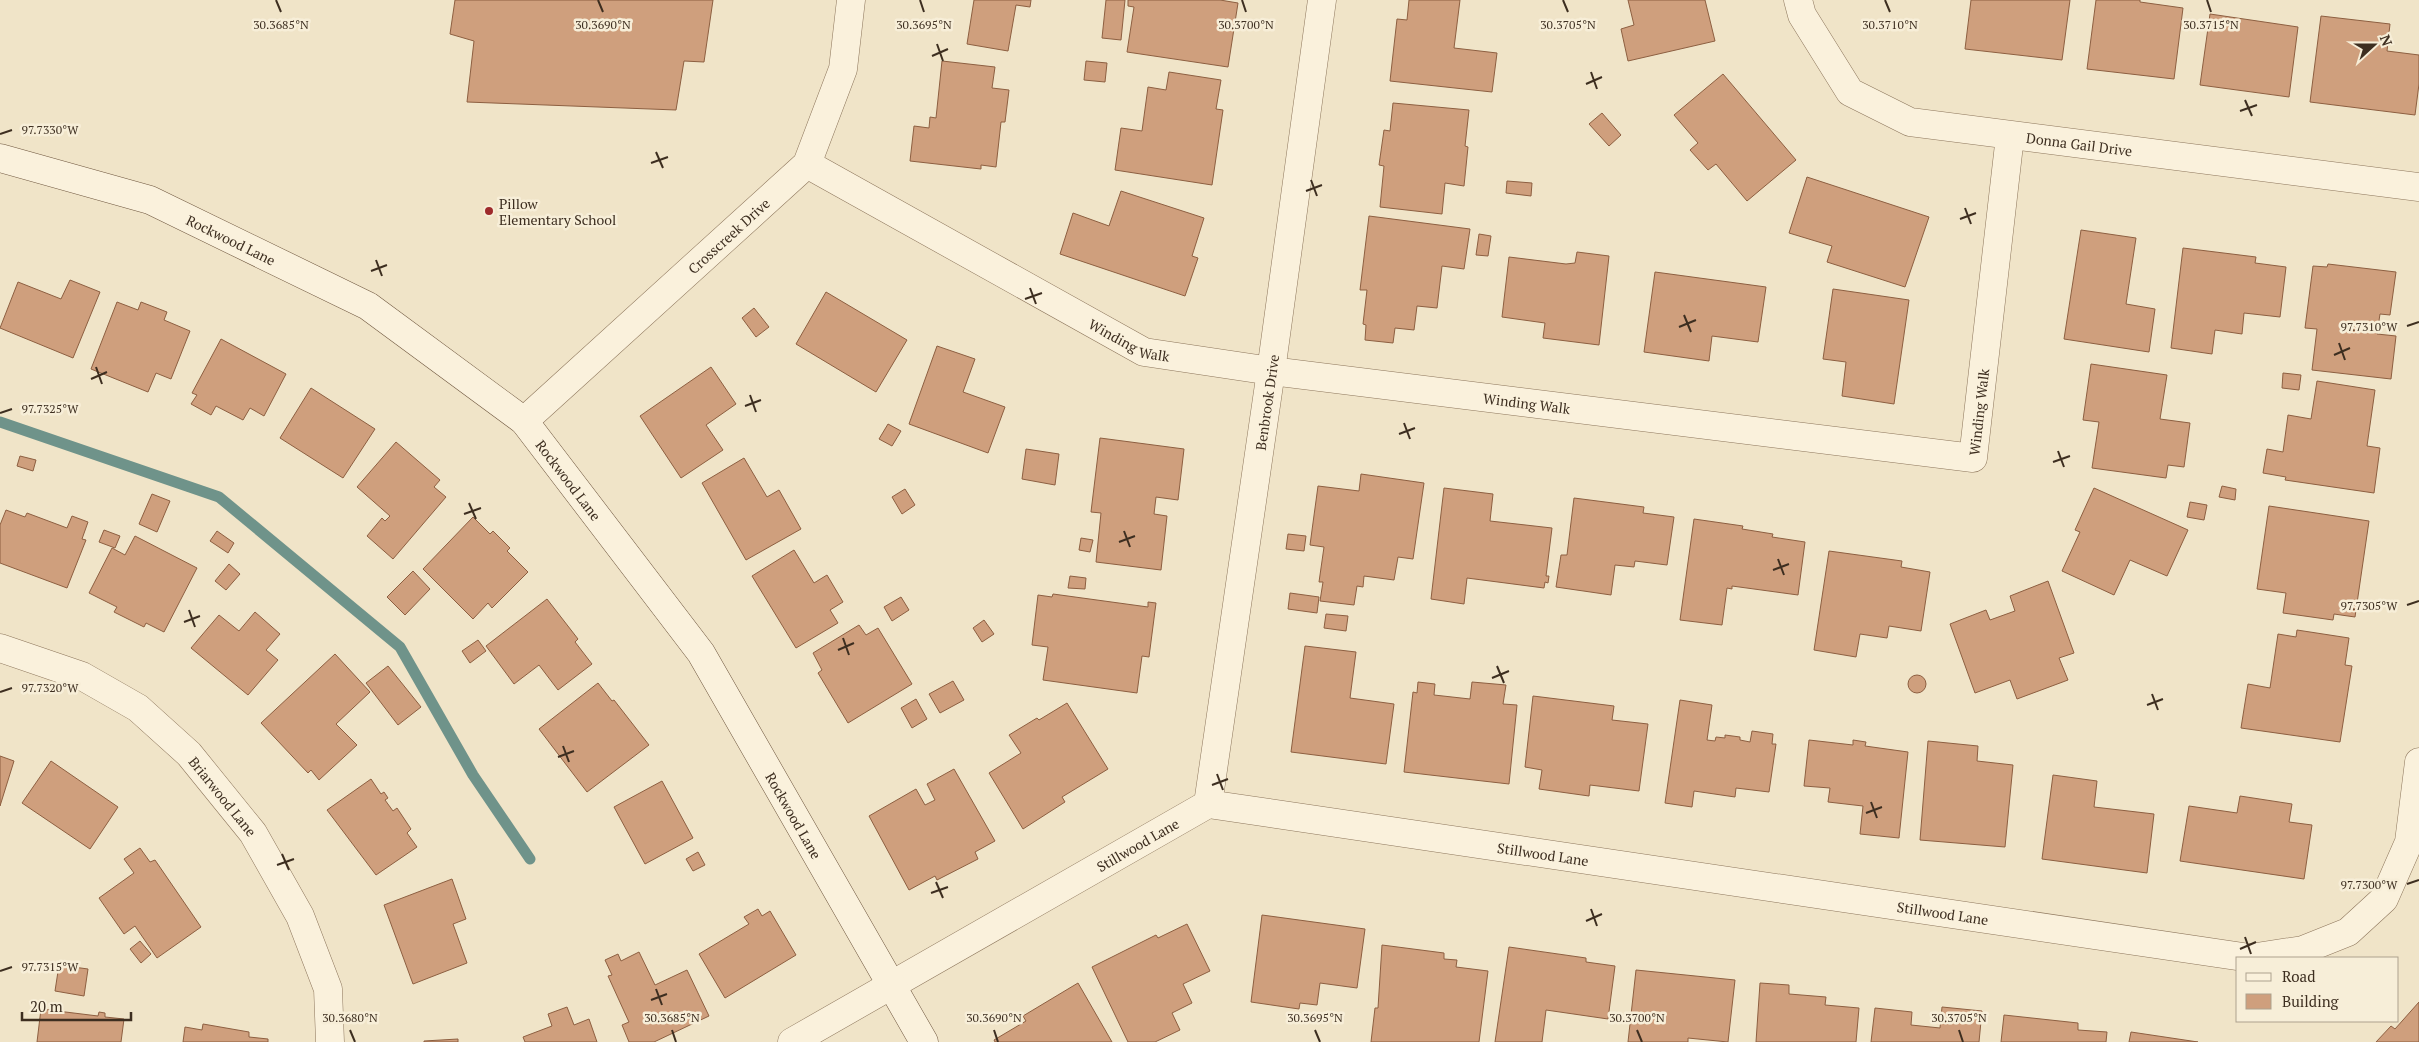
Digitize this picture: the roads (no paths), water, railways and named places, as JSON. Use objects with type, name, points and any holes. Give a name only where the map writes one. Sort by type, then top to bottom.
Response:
[{"type":"street","name":"Crosscreek Drive","points":[[524,421],[807,164],[843,69],[851,0]]},
{"type":"street","name":"Benbrook Drive","points":[[1208,804],[1271,371],[1322,0]]},
{"type":"street","name":"Donna Gail Drive","points":[[1798,0],[1802,15],[1850,92],[1910,122],[2419,187]]},
{"type":"street","name":"Winding Walk","points":[[807,164],[1144,352],[1271,371],[1973,458],[2010,136]]},
{"type":"street","name":"Rockwood Lane","points":[[0,158],[150,200],[368,306],[524,421],[701,653],[924,1042]]},
{"type":"street","name":"Briarwood Lane","points":[[0,648],[82,676],[138,708],[189,754],[252,833],[300,916],[328,990],[330,1042]]},
{"type":"street","name":"Stillwood Lane","points":[[2257,957],[2303,950],[2348,932],[2384,899],[2409,842],[2419,762]]},
{"type":"street","name":"Stillwood Lane","points":[[792,1042],[1208,804],[2243,957]]},
{"type":"waterway","points":[[0,422],[219,497],[400,647],[473,775],[530,859]]},
{"type":"place","name":"Pillow Elementary School","points":[[489,211]]}]
